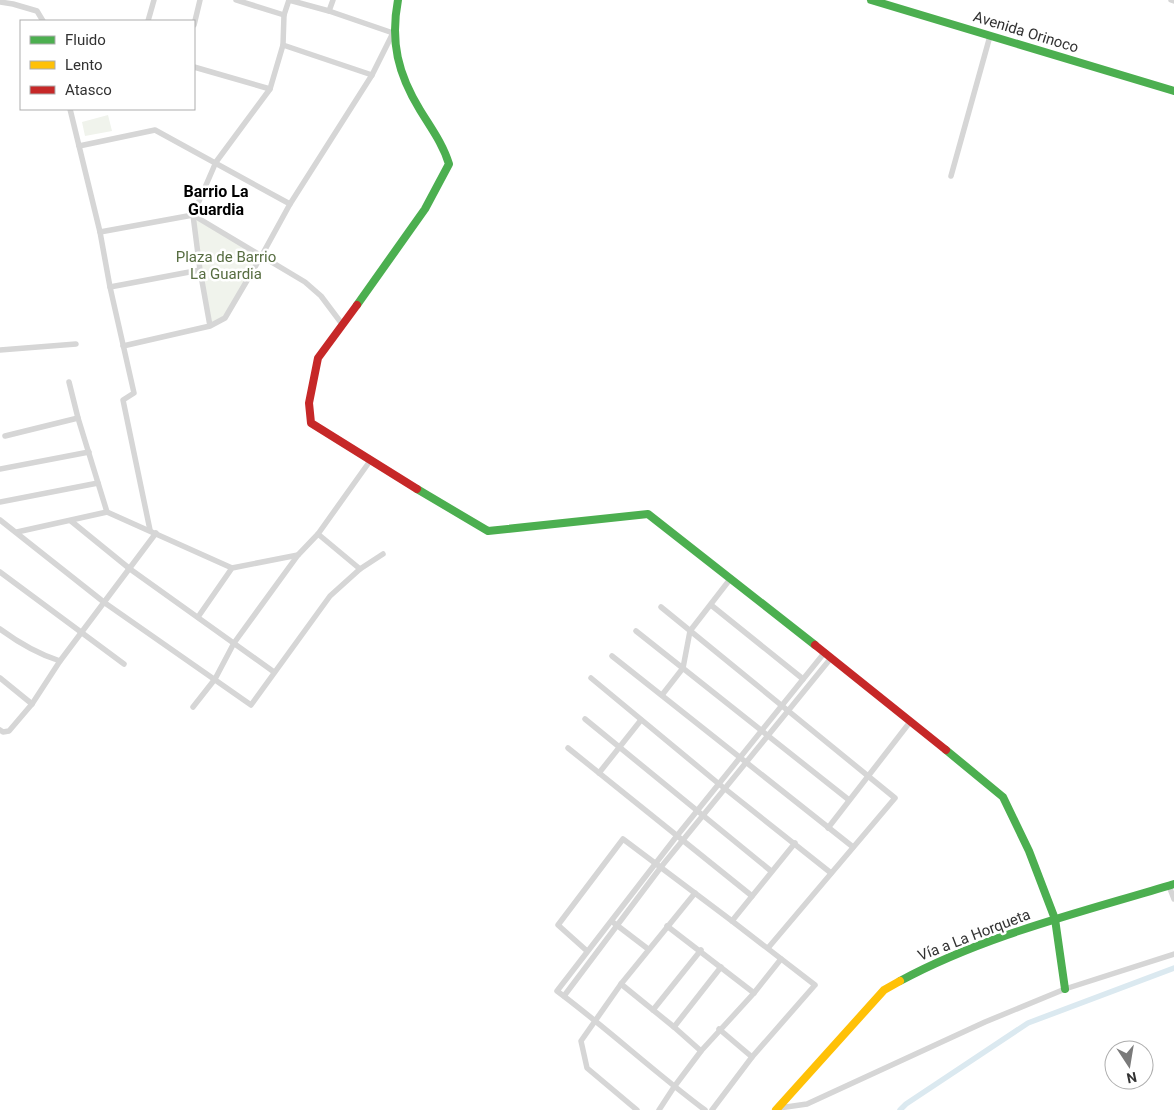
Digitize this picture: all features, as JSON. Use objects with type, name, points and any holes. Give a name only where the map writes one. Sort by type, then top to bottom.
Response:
[{"type":"street","points":[[148,20],[154,0]]},
{"type":"street","points":[[195,22],[200,0]]},
{"type":"street","points":[[236,0],[284,15]]},
{"type":"street","points":[[210,326],[193,215],[216,162],[270,89],[283,45],[284,15],[289,0],[394,32]]},
{"type":"street","points":[[329,11],[333,0]]},
{"type":"street","points":[[398,0],[394,32],[395,48],[410,94],[446,151],[449,164],[425,209],[318,358],[309,403],[309,415],[312,423],[370,461],[488,531],[648,514],[732,578],[1003,797],[1029,851],[1055,920],[1066,989]]},
{"type":"street","name":"Avenida Orinoco","points":[[871,0],[1174,91]]},
{"type":"street","points":[[0,2],[36,11],[42,20]]},
{"type":"street","points":[[123,346],[210,326],[225,318],[290,204],[372,75],[394,32]]},
{"type":"street","points":[[950,176],[990,36]]},
{"type":"street","points":[[283,45],[372,75]]},
{"type":"street","points":[[195,67],[270,89]]},
{"type":"street","points":[[0,730],[3,732],[9,731],[32,704],[60,662],[130,569],[153,532],[123,400],[134,393],[110,287],[100,232],[70,110]]},
{"type":"street","points":[[78,146],[155,130],[290,204]]},
{"type":"street","points":[[100,232],[193,215],[305,282],[321,296],[342,324]]},
{"type":"street","points":[[110,287],[200,270]]},
{"type":"street","points":[[0,350],[76,344]]},
{"type":"street","points":[[69,382],[107,512]]},
{"type":"street","points":[[5,436],[78,418]]},
{"type":"street","points":[[0,469],[89,452]]},
{"type":"street","points":[[194,707],[215,679],[234,643],[298,555],[318,534],[370,461]]},
{"type":"street","points":[[0,502],[98,484]]},
{"type":"street","points":[[17,532],[107,512],[232,568],[298,555]]},
{"type":"street","points":[[0,520],[105,602],[251,705],[322,605],[360,570],[384,554]]},
{"type":"street","points":[[71,521],[130,569],[274,672]]},
{"type":"street","points":[[318,534],[360,570]]},
{"type":"street","points":[[198,617],[232,568]]},
{"type":"street","points":[[0,572],[81,634],[124,664]]},
{"type":"street","points":[[662,695],[683,668],[690,631],[732,578]]},
{"type":"street","points":[[711,605],[803,679]]},
{"type":"street","points":[[661,607],[895,798],[768,948]]},
{"type":"street","points":[[0,629],[19,643],[60,662]]},
{"type":"street","points":[[636,631],[849,800]]},
{"type":"street","points":[[564,996],[614,923],[658,866],[676,837],[803,679],[828,655]]},
{"type":"street","points":[[658,866],[683,842],[704,816],[789,710],[828,655]]},
{"type":"street","points":[[612,656],[853,847]]},
{"type":"street","points":[[0,678],[32,704]]},
{"type":"street","points":[[591,678],[725,789],[831,873]]},
{"type":"street","points":[[585,719],[771,872]]},
{"type":"street","points":[[598,773],[641,720]]},
{"type":"street","points":[[828,828],[910,722]]},
{"type":"street","points":[[568,748],[676,837],[752,896]]},
{"type":"street","points":[[587,951],[558,925],[623,839],[814,985],[752,1057],[712,1110]]},
{"type":"street","points":[[732,921],[795,844]]},
{"type":"street","points":[[1172,885],[1174,899]]},
{"type":"street","name":"Vía a La Horqueta","points":[[778,1109],[884,990],[956,954],[995,939],[1172,885]]},
{"type":"street","points":[[637,1110],[588,1068],[581,1041],[621,984],[695,893]]},
{"type":"street","points":[[614,923],[648,949]]},
{"type":"street","points":[[614,923],[587,951],[558,991],[596,1020],[674,1087],[705,1110]]},
{"type":"street","points":[[667,926],[754,993]]},
{"type":"street","points":[[653,1010],[700,950]]},
{"type":"street","points":[[778,1109],[807,1104],[985,1022],[1066,989],[1174,954]]},
{"type":"street","points":[[659,1110],[701,1051],[719,1029],[754,993],[781,959]]},
{"type":"street","points":[[674,1027],[721,967]]},
{"type":"street","points":[[621,984],[701,1051]]},
{"type":"street","points":[[719,1029],[752,1057]]},
{"type":"green space","points":[[108,115],[112,131],[85,136],[82,122]]},
{"type":"green space","name":"Plaza de Barrio La Guardia","points":[[193,215],[262,255],[225,318],[210,326]]},
{"type":"waterway","points":[[900,1110],[906,1104],[1028,1023],[1174,968]]},
{"type":"traffic: fast","points":[[357,305],[425,209],[449,164],[440,143],[412,97],[401,70],[395,30],[398,0]]},
{"type":"traffic: fast","points":[[871,0],[1174,91]]},
{"type":"traffic: fast","points":[[417,489],[488,531],[648,514],[815,645]]},
{"type":"traffic: fast","points":[[946,750],[1003,797],[1029,851],[1055,919],[1065,989]]},
{"type":"traffic: fast","points":[[900,981],[966,950],[1000,937],[1174,884]]},
{"type":"traffic: slow","points":[[776,1110],[884,990],[900,981]]},
{"type":"traffic: jam","points":[[357,305],[318,358],[309,403],[311,423],[417,489]]},
{"type":"traffic: jam","points":[[815,645],[946,750]]},
{"type":"district","name":"Barrio La Guardia","points":[[216,200]]}]
